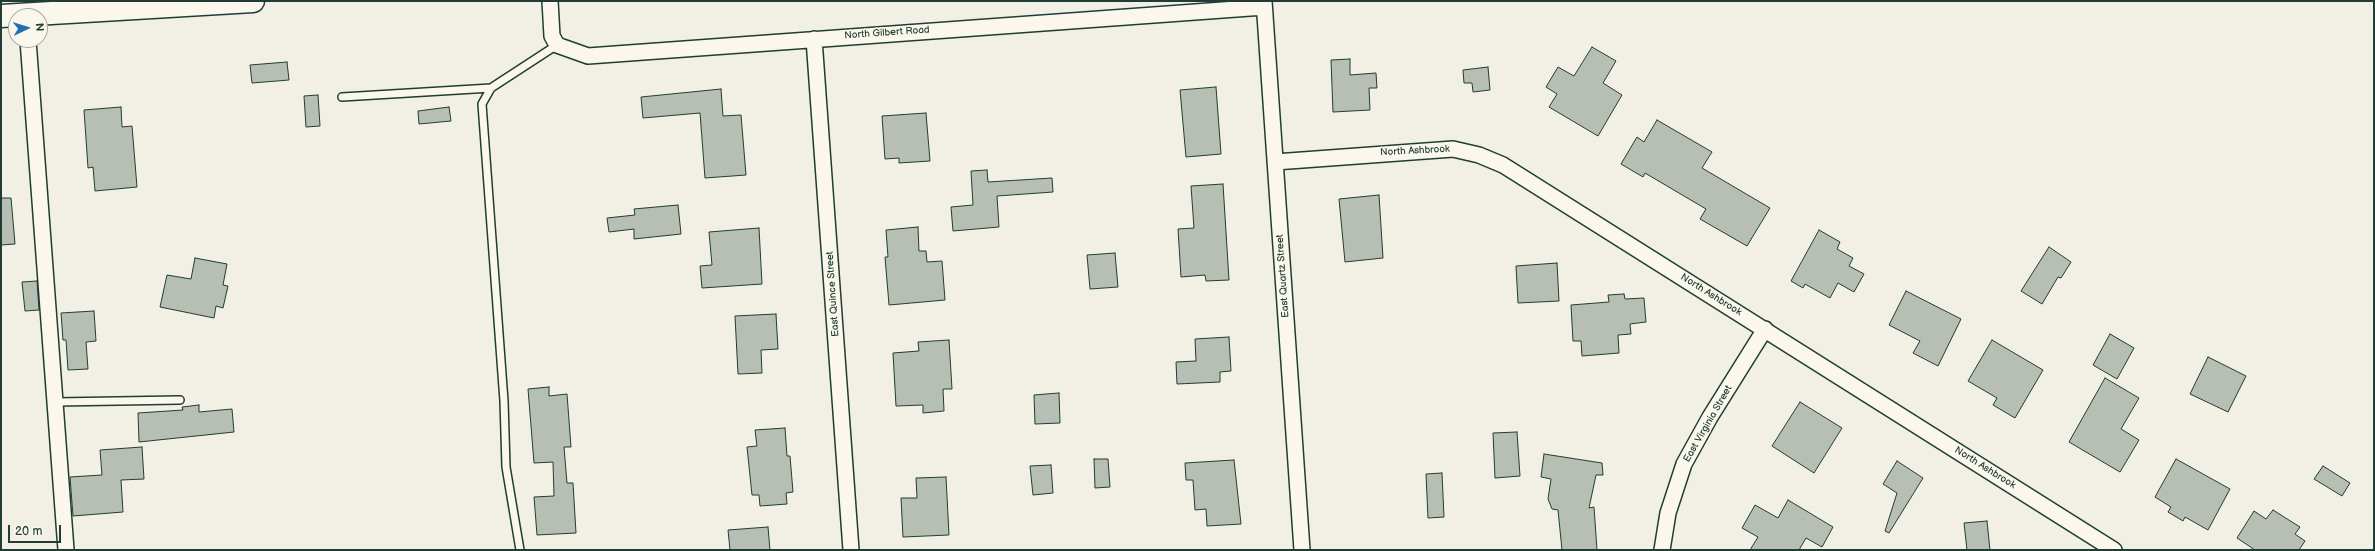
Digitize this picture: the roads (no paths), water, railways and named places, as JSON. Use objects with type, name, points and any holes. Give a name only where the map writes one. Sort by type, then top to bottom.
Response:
[{"type":"main road","points":[[48,10],[253,1]]},
{"type":"street","points":[[550,1],[552,36],[557,45]]},
{"type":"street","name":"North Gilbert Road","points":[[557,45],[588,56],[1264,4]]},
{"type":"street","name":"East Quartz Street","points":[[1264,4],[1302,550]]},
{"type":"street","name":"East Quince Street","points":[[814,38],[851,550]]},
{"type":"street","points":[[29,48],[66,550]]},
{"type":"street","name":"North Ashbrook","points":[[1275,162],[1427,149],[1454,149],[1479,155],[1503,165],[2114,550]]},
{"type":"street","name":"East Virginia Street","points":[[1662,550],[1668,513],[1684,464],[1710,417],[1765,329]]},
{"type":"lane","points":[[520,550],[506,467],[504,401],[482,104],[491,88],[557,45]]},
{"type":"lane","points":[[342,97],[491,88]]},
{"type":"lane","points":[[56,402],[180,400]]}]
